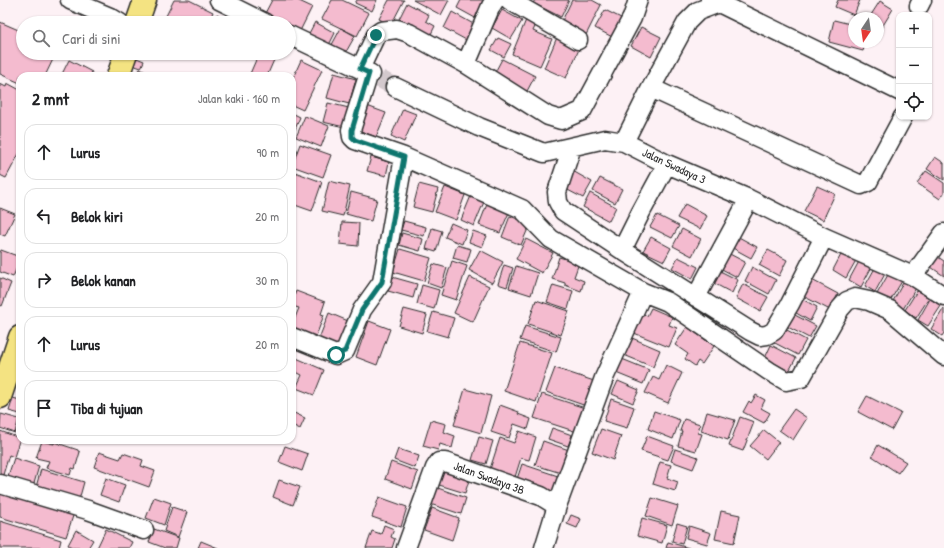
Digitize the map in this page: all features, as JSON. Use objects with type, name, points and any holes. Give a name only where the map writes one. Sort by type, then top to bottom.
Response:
[{"type":"main road","points":[[139,16],[145,0]]},
{"type":"main road","points":[[119,72],[124,60]]},
{"type":"main road","points":[[2,386],[16,348]]},
{"type":"street","points":[[219,0],[251,16]]},
{"type":"street","points":[[466,64],[495,0]]},
{"type":"street","points":[[508,0],[578,40]]},
{"type":"street","points":[[638,0],[632,18],[582,111],[562,120],[548,116],[466,64],[409,33],[397,29],[381,31],[376,35],[376,77],[352,130],[352,137],[355,140],[404,157],[522,209],[551,239],[643,292],[668,302],[786,381],[801,378],[840,309],[847,301],[855,298],[869,301],[890,310],[944,356]]},
{"type":"street","points":[[75,1],[108,16]]},
{"type":"street","points":[[624,142],[687,22],[698,11],[716,1],[896,91]]},
{"type":"street","name":"Jalan Swadaya 3","points":[[296,38],[479,126],[544,153],[605,139],[624,142],[667,164],[748,199],[824,237],[913,276],[944,296]]},
{"type":"street","points":[[651,88],[862,184],[868,182],[901,120]]},
{"type":"street","points":[[572,147],[556,192],[556,197],[563,212],[760,336],[767,335],[774,330],[790,304],[824,237]]},
{"type":"street","points":[[296,339],[336,355],[345,351],[362,310],[382,282],[404,157]]},
{"type":"street","points":[[622,250],[667,164]]},
{"type":"street","points":[[696,297],[748,199]]},
{"type":"street","points":[[913,276],[944,233]]},
{"type":"street","points":[[544,548],[557,506],[604,378],[643,292]]},
{"type":"street","name":"Jalan Swadaya 3B","points":[[406,548],[435,468],[439,462],[445,462],[541,496],[557,506]]},
{"type":"street","points":[[0,484],[88,510],[144,530]]},
{"type":"building","points":[[174,0],[189,0],[213,12],[211,16],[166,16]]},
{"type":"building","points":[[272,0],[297,0],[312,7],[297,37],[296,16],[264,16]]},
{"type":"building","points":[[332,0],[342,0],[369,13],[357,36],[322,19]]},
{"type":"building","points":[[357,0],[377,0],[372,11],[355,3]]},
{"type":"building","points":[[389,0],[404,0],[391,25],[379,19]]},
{"type":"building","points":[[413,0],[449,0],[441,15]]},
{"type":"building","points":[[461,0],[488,0],[477,19],[457,8]]},
{"type":"building","points":[[535,0],[569,0],[561,17],[533,3]]},
{"type":"building","points":[[572,0],[592,0],[601,5],[584,39],[559,27]]},
{"type":"building","points":[[838,0],[860,0],[855,12],[848,12],[835,7]]},
{"type":"building","points":[[880,1],[893,9],[884,24],[884,12],[873,12]]},
{"type":"building","points":[[407,3],[429,15],[426,21],[435,26],[427,42],[413,26],[399,19]]},
{"type":"building","points":[[502,10],[522,21],[511,39],[492,28]]},
{"type":"building","points":[[605,10],[627,21],[618,40],[595,28]]},
{"type":"building","points":[[452,12],[477,26],[468,41],[444,28]]},
{"type":"building","points":[[528,15],[538,20],[533,31],[552,39],[540,66],[512,54]]},
{"type":"building","points":[[834,20],[848,24],[848,47],[829,42]]},
{"type":"building","points":[[0,22],[16,29],[16,60],[53,60],[47,72],[16,72],[16,81],[0,74]]},
{"type":"building","points":[[315,22],[335,33],[326,51],[305,41]]},
{"type":"building","points":[[641,27],[661,37],[651,57],[631,46]]},
{"type":"building","points":[[341,28],[355,36],[342,59],[328,52]]},
{"type":"building","points":[[558,35],[581,45],[566,78],[544,68]]},
{"type":"building","points":[[498,38],[511,44],[504,57],[491,50]]},
{"type":"building","points":[[852,48],[864,48],[863,51]]},
{"type":"building","points":[[502,59],[535,76],[526,93],[493,76]]},
{"type":"building","points":[[69,60],[92,72],[63,72]]},
{"type":"building","points":[[125,60],[144,61],[141,68],[124,62]]},
{"type":"building","points":[[256,60],[274,60],[269,72],[251,72]]},
{"type":"building","points":[[301,60],[322,70],[303,110],[296,107],[296,72]]},
{"type":"building","points":[[140,69],[146,72],[138,72]]},
{"type":"building","points":[[334,73],[356,79],[349,104],[327,98]]},
{"type":"building","points":[[7,83],[16,88],[16,159],[6,178],[0,175],[0,84],[6,87]]},
{"type":"building","points":[[328,103],[349,108],[344,127],[323,122]]},
{"type":"building","points":[[367,106],[386,113],[376,137],[358,130]]},
{"type":"building","points":[[403,109],[416,114],[404,142],[391,136]]},
{"type":"building","points":[[296,115],[300,117],[296,127]]},
{"type":"building","points":[[305,116],[329,126],[321,147],[296,137]]},
{"type":"building","points":[[300,144],[331,155],[323,177],[296,167],[296,155]]},
{"type":"building","points":[[371,157],[389,162],[386,176],[367,171]]},
{"type":"building","points":[[935,157],[944,163],[944,180],[927,169]]},
{"type":"building","points":[[571,170],[592,182],[583,198],[562,187]]},
{"type":"building","points":[[926,171],[944,183],[944,193],[940,199],[917,183]]},
{"type":"building","points":[[296,172],[322,182],[312,211],[296,205]]},
{"type":"building","points":[[600,178],[622,189],[615,203],[593,191]]},
{"type":"building","points":[[329,181],[350,186],[343,216],[322,211]]},
{"type":"building","points":[[419,184],[438,189],[432,212],[413,207]]},
{"type":"building","points":[[817,186],[835,194],[823,220],[804,211]]},
{"type":"building","points":[[445,187],[465,195],[456,220],[435,212]]},
{"type":"building","points":[[473,191],[486,197],[474,226],[461,220]]},
{"type":"building","points":[[351,192],[377,199],[371,221],[346,214]]},
{"type":"building","points":[[590,193],[616,207],[609,221],[583,207]]},
{"type":"building","points":[[489,199],[511,208],[500,233],[479,225]]},
{"type":"building","points":[[685,204],[707,216],[700,229],[677,218]]},
{"type":"building","points":[[0,208],[15,214],[5,236],[0,234]]},
{"type":"building","points":[[657,215],[679,226],[672,238],[650,227]]},
{"type":"building","points":[[510,216],[530,224],[521,245],[502,237]]},
{"type":"building","points":[[404,221],[426,227],[424,236],[401,230]]},
{"type":"building","points":[[342,222],[359,223],[358,246],[340,244]]},
{"type":"building","points":[[451,223],[467,230],[462,244],[445,237]]},
{"type":"building","points":[[432,228],[442,231],[436,252],[426,249]]},
{"type":"building","points":[[682,229],[701,239],[692,256],[673,246]]},
{"type":"building","points":[[473,231],[487,236],[482,247],[469,242]]},
{"type":"building","points":[[402,233],[423,239],[420,251],[399,245]]},
{"type":"building","points":[[735,235],[757,247],[751,258],[729,246]]},
{"type":"building","points":[[651,237],[671,248],[664,261],[643,251]]},
{"type":"building","points":[[526,239],[553,253],[542,273],[516,259]]},
{"type":"building","points":[[457,245],[471,249],[467,262],[453,258]]},
{"type":"building","points":[[845,247],[859,255],[846,278],[833,270]]},
{"type":"building","points":[[400,249],[431,258],[424,281],[393,272]]},
{"type":"building","points":[[1,250],[16,256],[16,270],[13,277],[0,272]]},
{"type":"building","points":[[480,250],[503,262],[492,283],[469,270]]},
{"type":"building","points":[[768,250],[787,260],[779,276],[759,265]]},
{"type":"building","points":[[724,251],[745,262],[737,277],[716,266]]},
{"type":"building","points":[[863,254],[875,261],[861,287],[849,280]]},
{"type":"building","points":[[935,255],[944,261],[944,276],[928,265]]},
{"type":"building","points":[[559,257],[579,263],[574,277],[584,281],[581,291],[565,285],[565,283],[552,279]]},
{"type":"building","points":[[678,257],[698,267],[692,279],[672,268]]},
{"type":"building","points":[[452,261],[467,266],[456,300],[441,295]]},
{"type":"building","points":[[433,264],[447,268],[441,288],[427,283]]},
{"type":"building","points":[[504,265],[513,268],[507,287],[498,284]]},
{"type":"building","points":[[516,266],[538,273],[531,295],[509,288]]},
{"type":"building","points":[[752,267],[776,280],[769,294],[745,281]]},
{"type":"building","points":[[714,268],[738,280],[732,293],[708,280]]},
{"type":"building","points":[[875,268],[885,274],[875,292],[865,286]]},
{"type":"building","points":[[889,273],[902,281],[890,301],[877,294]]},
{"type":"building","points":[[392,277],[417,284],[413,298],[388,291]]},
{"type":"building","points":[[470,277],[489,286],[473,322],[454,313]]},
{"type":"building","points":[[0,278],[11,283],[2,306],[0,305]]},
{"type":"building","points":[[810,279],[838,294],[830,310],[801,295]]},
{"type":"building","points":[[904,281],[916,288],[903,309],[892,303]]},
{"type":"building","points":[[743,284],[768,297],[760,311],[736,298]]},
{"type":"building","points":[[422,285],[439,290],[434,309],[417,304]]},
{"type":"building","points":[[553,285],[573,291],[568,309],[547,302]]},
{"type":"building","points":[[296,291],[325,302],[321,314],[324,315],[313,344],[296,337],[296,315],[299,308],[296,307]]},
{"type":"building","points":[[917,291],[929,298],[916,318],[905,310]]},
{"type":"building","points":[[798,297],[817,307],[810,321],[791,310]]},
{"type":"building","points":[[930,299],[941,306],[928,326],[918,320]]},
{"type":"building","points":[[536,300],[569,311],[561,335],[528,324]]},
{"type":"building","points":[[651,308],[672,317],[669,325],[677,328],[669,347],[634,333],[642,313],[647,316]]},
{"type":"building","points":[[944,308],[944,333],[942,336],[931,329]]},
{"type":"building","points":[[404,309],[427,315],[422,333],[399,326]]},
{"type":"building","points":[[433,312],[454,318],[448,337],[427,331]]},
{"type":"building","points":[[789,312],[816,326],[809,338],[782,324]]},
{"type":"building","points":[[329,313],[353,323],[342,350],[318,341]]},
{"type":"building","points":[[369,321],[390,329],[377,365],[356,357]]},
{"type":"building","points":[[525,326],[561,337],[556,352],[520,340]]},
{"type":"building","points":[[687,327],[714,346],[702,364],[698,361],[695,366],[685,359],[688,354],[675,345]]},
{"type":"building","points":[[781,327],[806,340],[798,355],[773,342]]},
{"type":"building","points":[[632,338],[660,350],[653,367],[624,355]]},
{"type":"building","points":[[520,343],[552,353],[536,402],[504,391]]},
{"type":"building","points":[[771,345],[796,358],[789,371],[765,358]]},
{"type":"building","points":[[296,358],[324,370],[314,395],[296,388],[302,375],[296,372]]},
{"type":"building","points":[[622,359],[649,370],[643,384],[616,373]]},
{"type":"building","points":[[666,365],[682,373],[668,403],[645,393],[653,377],[659,380]]},
{"type":"building","points":[[555,368],[600,383],[592,408],[546,392]]},
{"type":"building","points":[[618,381],[639,390],[633,403],[612,394]]},
{"type":"building","points":[[465,389],[491,396],[481,433],[454,425]]},
{"type":"building","points":[[542,394],[588,409],[580,433],[534,418]]},
{"type":"building","points":[[756,395],[765,400],[761,408],[770,413],[764,423],[743,412],[749,401],[751,403]]},
{"type":"building","points":[[867,396],[901,413],[892,430],[858,412]]},
{"type":"building","points":[[13,398],[16,399],[16,413],[9,411]]},
{"type":"building","points":[[611,399],[634,407],[627,428],[604,421]]},
{"type":"building","points":[[500,405],[519,412],[518,414],[531,419],[528,429],[514,424],[509,438],[491,432]]},
{"type":"building","points":[[794,409],[807,418],[793,440],[779,430]]},
{"type":"building","points":[[654,411],[680,420],[673,439],[648,429]]},
{"type":"building","points":[[707,412],[735,420],[728,440],[701,431]]},
{"type":"building","points":[[1,414],[16,418],[15,433],[0,428]]},
{"type":"building","points":[[296,414],[305,418],[300,429],[296,427]]},
{"type":"building","points":[[740,417],[754,422],[743,451],[729,446]]},
{"type":"building","points":[[684,419],[700,424],[698,433],[702,434],[696,451],[678,446],[682,431],[680,431]]},
{"type":"building","points":[[431,420],[446,424],[444,432],[455,436],[452,448],[440,444],[438,450],[423,446]]},
{"type":"building","points":[[552,428],[572,435],[568,446],[548,439]]},
{"type":"building","points":[[601,429],[621,436],[613,460],[592,452]]},
{"type":"building","points":[[764,430],[779,442],[766,459],[750,446]]},
{"type":"building","points":[[0,431],[16,437],[16,444],[18,444],[14,457],[9,455],[2,478],[0,478]]},
{"type":"building","points":[[519,431],[536,437],[529,460],[521,458],[515,477],[490,469],[500,438],[514,443]]},
{"type":"building","points":[[647,436],[674,446],[668,460],[641,451]]},
{"type":"building","points":[[479,437],[493,441],[486,464],[472,460]]},
{"type":"building","points":[[543,441],[569,450],[561,473],[535,465]]},
{"type":"building","points":[[41,444],[60,444],[80,452],[75,469],[72,468],[70,475],[46,468],[49,461],[36,458]]},
{"type":"building","points":[[878,445],[906,462],[898,473],[872,456]]},
{"type":"building","points":[[285,446],[308,454],[302,471],[279,462]]},
{"type":"building","points":[[398,449],[419,456],[415,468],[394,460]]},
{"type":"building","points":[[675,449],[698,457],[693,469],[671,461]]},
{"type":"building","points":[[99,452],[120,459],[123,453],[143,460],[141,466],[155,471],[149,487],[94,467]]},
{"type":"building","points":[[14,458],[39,466],[33,487],[7,479]]},
{"type":"building","points":[[391,462],[418,472],[412,489],[385,479]]},
{"type":"building","points":[[660,462],[671,465],[667,478],[678,482],[675,491],[653,484]]},
{"type":"building","points":[[443,464],[471,474],[465,493],[436,484]]},
{"type":"building","points":[[522,464],[567,479],[561,494],[517,479]]},
{"type":"building","points":[[41,469],[84,482],[79,500],[36,487]]},
{"type":"building","points":[[106,478],[125,485],[119,502],[100,495]]},
{"type":"building","points":[[279,480],[300,487],[293,505],[273,497]]},
{"type":"building","points":[[435,487],[466,498],[461,514],[430,504]]},
{"type":"building","points":[[0,491],[74,513],[66,537],[0,517]]},
{"type":"building","points":[[154,497],[171,503],[164,525],[146,518]]},
{"type":"building","points":[[379,497],[407,507],[401,527],[372,517]]},
{"type":"building","points":[[652,498],[678,506],[672,525],[646,516]]},
{"type":"building","points":[[172,507],[187,512],[178,537],[164,531]]},
{"type":"building","points":[[432,508],[459,518],[452,540],[424,530]]},
{"type":"building","points":[[721,511],[740,515],[734,543],[715,539]]},
{"type":"building","points":[[571,515],[581,519],[577,528],[567,524]]},
{"type":"building","points":[[642,518],[667,525],[662,543],[637,536]]},
{"type":"building","points":[[0,521],[61,540],[59,548],[0,548]]},
{"type":"building","points":[[677,523],[687,526],[682,544],[672,541]]},
{"type":"building","points":[[384,525],[394,529],[391,537],[395,539],[392,548],[366,548],[372,531],[381,534]]},
{"type":"building","points":[[689,526],[711,533],[707,544],[686,538]]},
{"type":"building","points":[[106,529],[132,542],[129,548],[97,548]]},
{"type":"building","points":[[154,529],[179,538],[176,548],[165,548],[149,542]]},
{"type":"building","points":[[76,530],[93,540],[88,548],[74,548],[68,545]]},
{"type":"building","points":[[201,541],[218,548],[198,548]]},
{"type":"building","points":[[668,542],[689,548],[666,548]]},
{"type":"tunnel","points":[[380,79],[395,87]]},
{"type":"route","points":[[336,355],[345,351],[362,310],[382,282],[394,222],[404,157],[355,140],[352,137],[352,130],[369,73],[360,69],[376,35]]}]
